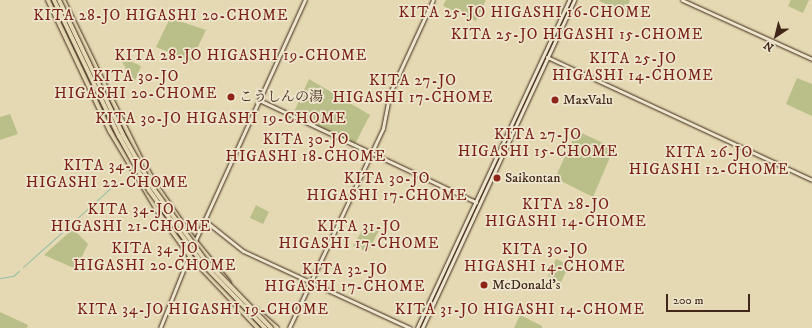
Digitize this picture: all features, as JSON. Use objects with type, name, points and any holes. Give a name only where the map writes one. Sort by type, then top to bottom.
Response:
[{"type":"highway","points":[[48,0],[110,131],[159,213],[190,256],[258,328]]},
{"type":"highway","points":[[54,0],[119,136],[149,190],[202,263],[265,328]]},
{"type":"highway","points":[[59,0],[123,135],[153,188],[205,260],[271,328]]},
{"type":"highway","points":[[63,0],[138,154],[161,194],[195,241],[235,289],[277,328]]},
{"type":"street","points":[[160,328],[204,220],[305,0]]},
{"type":"street","points":[[288,328],[311,282],[370,152],[383,128],[390,93],[433,0]]},
{"type":"street","points":[[417,328],[569,0]]},
{"type":"street","points":[[422,328],[574,0]]},
{"type":"street","points":[[682,0],[812,59]]},
{"type":"street","points":[[543,56],[812,180]]},
{"type":"street","points":[[259,100],[480,204]]},
{"type":"street","points":[[204,220],[243,251],[410,328]]},
{"type":"green space","points":[[446,0],[486,0],[476,21],[443,6]]},
{"type":"green space","points":[[600,0],[630,0],[625,12],[599,1]]},
{"type":"green space","points":[[791,0],[809,0],[803,13],[788,6]]},
{"type":"green space","points":[[170,18],[206,30],[191,61],[156,47]]},
{"type":"green space","points":[[121,57],[141,66],[134,83],[120,58]]},
{"type":"green space","points":[[797,78],[812,84],[812,116],[786,104]]},
{"type":"green space","points":[[309,79],[370,115],[355,144],[293,114]]},
{"type":"green space","points":[[10,114],[18,134],[0,140],[0,117]]},
{"type":"green space","points":[[577,131],[614,148],[593,197],[555,178]]},
{"type":"green space","points":[[256,205],[269,212],[263,224],[250,218]]},
{"type":"green space","points":[[366,224],[379,230],[368,252],[353,246]]},
{"type":"green space","points":[[73,229],[88,244],[76,269],[44,255]]},
{"type":"green space","points":[[556,259],[569,265],[561,282],[548,276]]},
{"type":"green space","points":[[0,312],[28,325],[27,328],[0,328]]},
{"type":"green space","points":[[520,315],[542,326],[542,328],[514,328]]},
{"type":"waterway","points":[[74,221],[115,184]]},
{"type":"waterway","points":[[23,267],[70,225]]},
{"type":"waterway","points":[[0,278],[13,276],[19,271]]},
{"type":"place","name":"こうしんの湯","points":[[231,97]]},
{"type":"place","name":"MaxValu","points":[[555,100]]},
{"type":"place","name":"Saikontan","points":[[497,178]]},
{"type":"place","name":"McDonald's","points":[[484,285]]},
{"type":"district","name":"KITA 25-JO HIGASHI 16-CHOME","points":[[525,13]]},
{"type":"district","name":"KITA 28-JO HIGASHI 20-CHOME","points":[[161,16]]},
{"type":"district","name":"KITA 25-JO HIGASHI 15-CHOME","points":[[577,35]]},
{"type":"district","name":"KITA 28-JO HIGASHI 19-CHOME","points":[[241,56]]},
{"type":"district","name":"KITA 25-JO HIGASHI 14-CHOME","points":[[633,66]]},
{"type":"district","name":"KITA 30-JO HIGASHI 20-CHOME","points":[[136,84]]},
{"type":"district","name":"KITA 27-JO HIGASHI 17-CHOME","points":[[413,88]]},
{"type":"district","name":"KITA 30-JO HIGASHI 19-CHOME","points":[[221,119]]},
{"type":"district","name":"KITA 27-JO HIGASHI 15-CHOME","points":[[538,142]]},
{"type":"district","name":"KITA 30-JO HIGASHI 18-CHOME","points":[[306,148]]},
{"type":"district","name":"KITA 26-JO HIGASHI 12-CHOME","points":[[709,160]]},
{"type":"district","name":"KITA 34-JO HIGASHI 22-CHOME","points":[[107,174]]},
{"type":"district","name":"KITA 30-JO HIGASHI 17-CHOME","points":[[387,186]]},
{"type":"district","name":"KITA 28-JO HIGASHI 14-CHOME","points":[[566,212]]},
{"type":"district","name":"KITA 34-JO HIGASHI 21-CHOME","points":[[131,218]]},
{"type":"district","name":"KITA 31-JO HIGASHI 17-CHOME","points":[[359,234]]},
{"type":"district","name":"KITA 34-JO HIGASHI 20-CHOME","points":[[155,256]]},
{"type":"district","name":"KITA 30-JO HIGASHI 14-CHOME","points":[[545,258]]},
{"type":"district","name":"KITA 32-JO HIGASHI 17-CHOME","points":[[345,278]]},
{"type":"district","name":"KITA 34-JO HIGASHI 19-CHOME","points":[[203,310]]},
{"type":"district","name":"KITA 31-JO HIGASHI 14-CHOME","points":[[520,310]]}]
